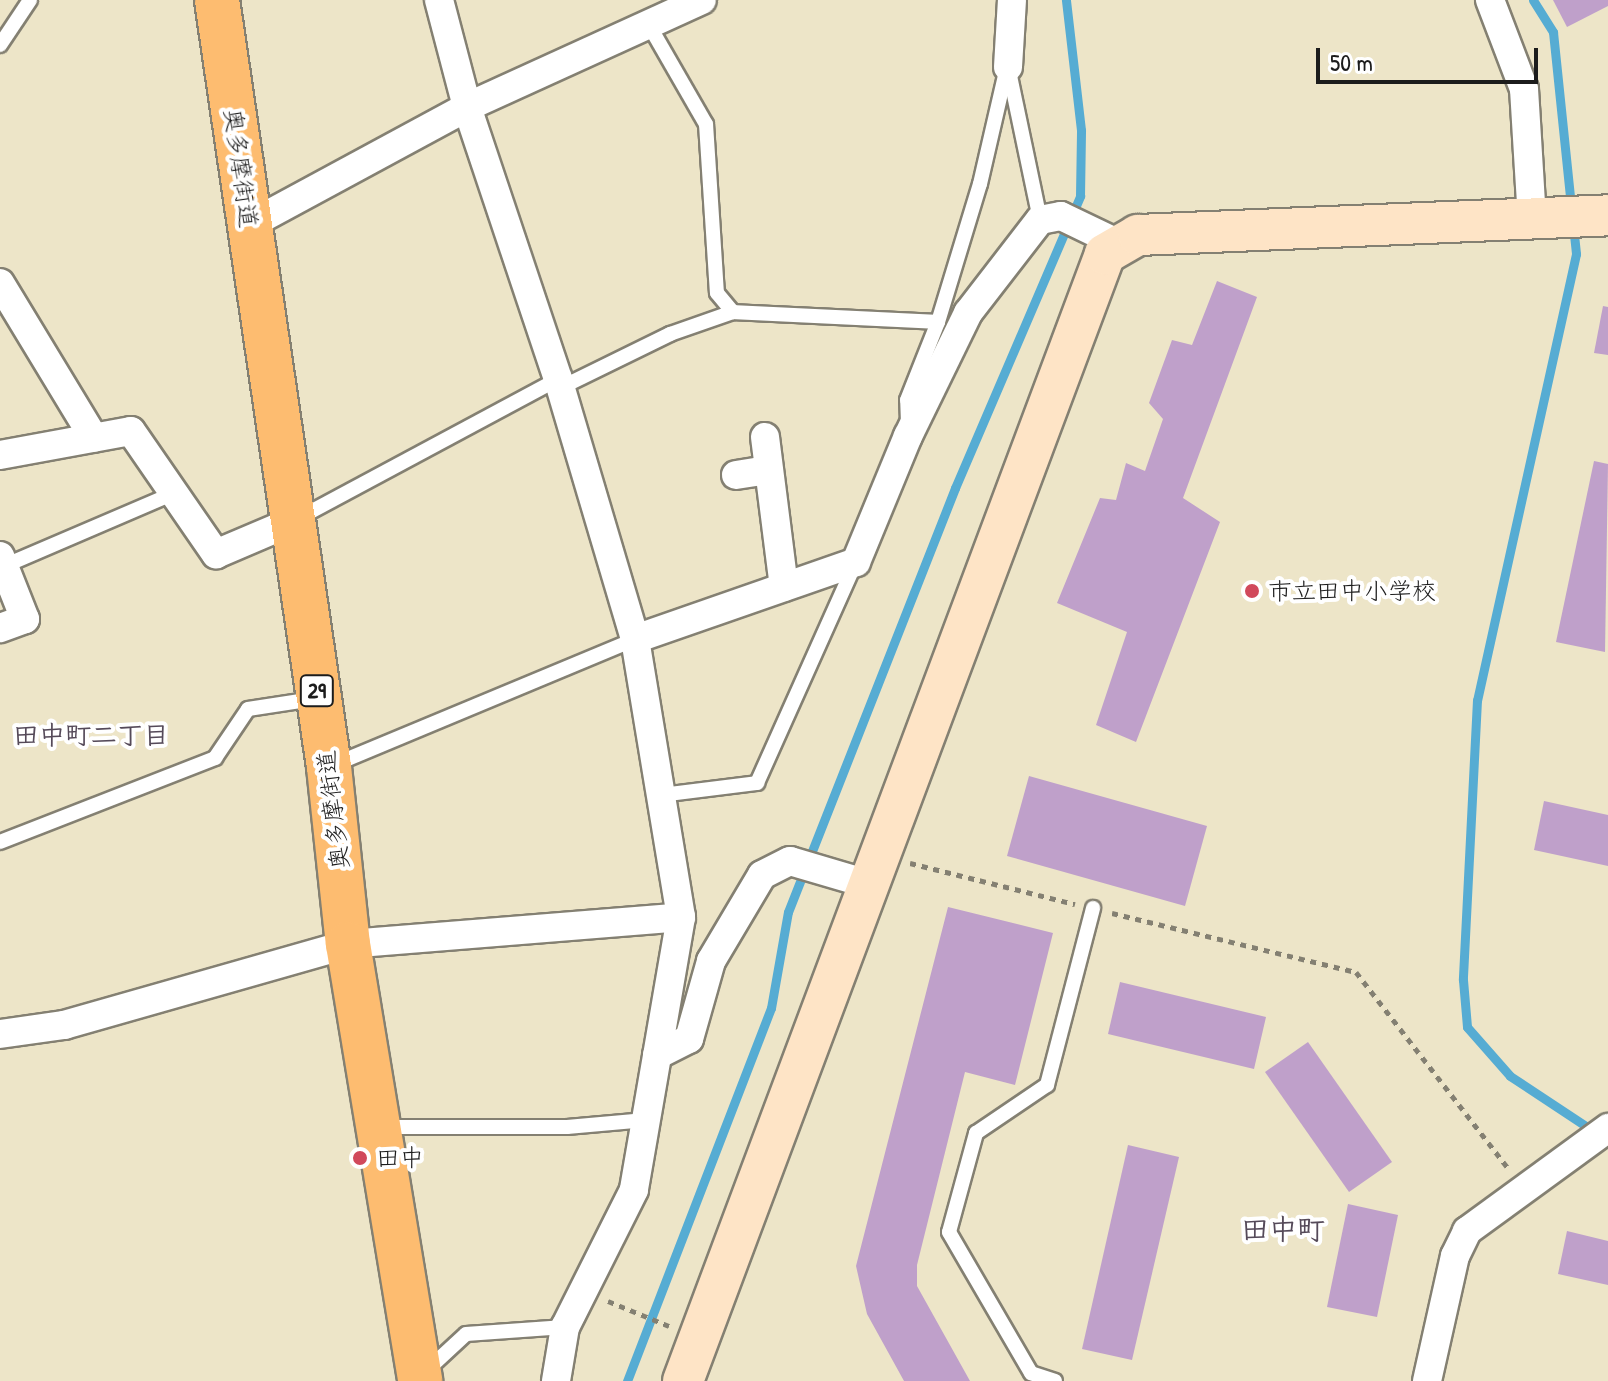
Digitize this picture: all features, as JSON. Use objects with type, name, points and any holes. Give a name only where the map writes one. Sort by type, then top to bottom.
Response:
[{"type":"main road","name":"奥多摩街道","points":[[217,0],[329,767],[348,944],[420,1379]]},
{"type":"street","points":[[439,0],[467,107],[559,384],[635,639],[681,917],[634,1190],[565,1327],[556,1381]]},
{"type":"street","points":[[249,225],[467,107],[702,0]]},
{"type":"street","points":[[1009,61],[1012,0]]},
{"type":"street","points":[[683,1381],[1097,265],[1117,243],[1138,235],[1567,217],[1490,0]]},
{"type":"street","points":[[635,639],[856,562],[908,436],[968,313],[1060,219],[1117,243]]},
{"type":"street","points":[[0,283],[94,438]]},
{"type":"street","points":[[0,455],[131,431],[216,554],[291,522]]},
{"type":"street","points":[[765,437],[784,587]]},
{"type":"street","points":[[736,475],[769,470]]},
{"type":"street","points":[[0,628],[25,619],[2,561]]},
{"type":"street","points":[[657,1055],[689,1039],[711,961],[762,875],[801,864],[873,869]]},
{"type":"street","points":[[0,1034],[64,1025],[348,944],[681,917]]},
{"type":"street","points":[[1427,1381],[1461,1243],[1483,1217],[1598,1136]]},
{"type":"lane","points":[[0,45],[30,0]]},
{"type":"lane","points":[[649,25],[706,124],[717,293],[733,312]]},
{"type":"lane","points":[[1009,61],[1060,219]]},
{"type":"lane","points":[[908,436],[907,400],[938,322],[980,184],[1009,61]]},
{"type":"lane","points":[[291,522],[559,384],[670,334],[733,312],[938,322]]},
{"type":"lane","points":[[2,561],[174,493]]},
{"type":"lane","points":[[661,795],[757,783],[856,562]]},
{"type":"lane","points":[[329,767],[635,639]]},
{"type":"lane","points":[[0,842],[215,758],[248,709],[318,698]]},
{"type":"lane","points":[[1055,1381],[1031,1373],[949,1232],[976,1133],[1047,1085],[1093,908]]},
{"type":"lane","points":[[378,1127],[567,1127],[646,1120]]},
{"type":"lane","points":[[420,1379],[466,1334],[565,1327]]},
{"type":"path","points":[[873,869],[1093,908],[1356,972],[1524,1188]]},
{"type":"path","points":[[631,1310],[666,1325]]},
{"type":"building","points":[[1553,0],[1608,0],[1608,6],[1567,27]]},
{"type":"building","points":[[1217,281],[1257,297],[1183,498],[1220,522],[1136,742],[1096,725],[1127,632],[1057,603],[1100,498],[1116,500],[1126,463],[1145,471],[1163,419],[1149,403],[1172,340],[1192,345]]},
{"type":"building","points":[[1603,306],[1608,307],[1608,355],[1594,353]]},
{"type":"building","points":[[1594,461],[1608,464],[1605,652],[1556,642]]},
{"type":"building","points":[[1029,776],[1207,826],[1185,906],[1007,856]]},
{"type":"building","points":[[1544,801],[1608,815],[1608,866],[1534,850]]},
{"type":"building","points":[[948,907],[1053,933],[1015,1085],[965,1072],[917,1265],[917,1286],[970,1381],[904,1381],[867,1314],[856,1266]]},
{"type":"building","points":[[1120,982],[1266,1017],[1254,1069],[1108,1034]]},
{"type":"building","points":[[1308,1042],[1392,1162],[1349,1192],[1265,1072]]},
{"type":"building","points":[[1128,1145],[1179,1157],[1132,1360],[1082,1349]]},
{"type":"building","points":[[1348,1204],[1398,1215],[1377,1317],[1327,1307]]},
{"type":"building","points":[[1567,1231],[1608,1241],[1608,1285],[1558,1274]]},
{"type":"waterway","points":[[627,1381],[771,1008],[788,912],[955,488],[1080,196],[1081,130],[1066,0]]},
{"type":"waterway","points":[[1533,0],[1553,32],[1571,206]]},
{"type":"waterway","points":[[1573,225],[1576,254],[1477,700],[1463,980],[1467,1027],[1510,1076],[1595,1132]]},
{"type":"place","name":"市立田中小学校","points":[[1252,591]]},
{"type":"place","name":"田中","points":[[360,1158]]},
{"type":"district","name":"田中町二丁目","points":[[91,735]]},
{"type":"district","name":"田中町","points":[[1283,1229]]}]
